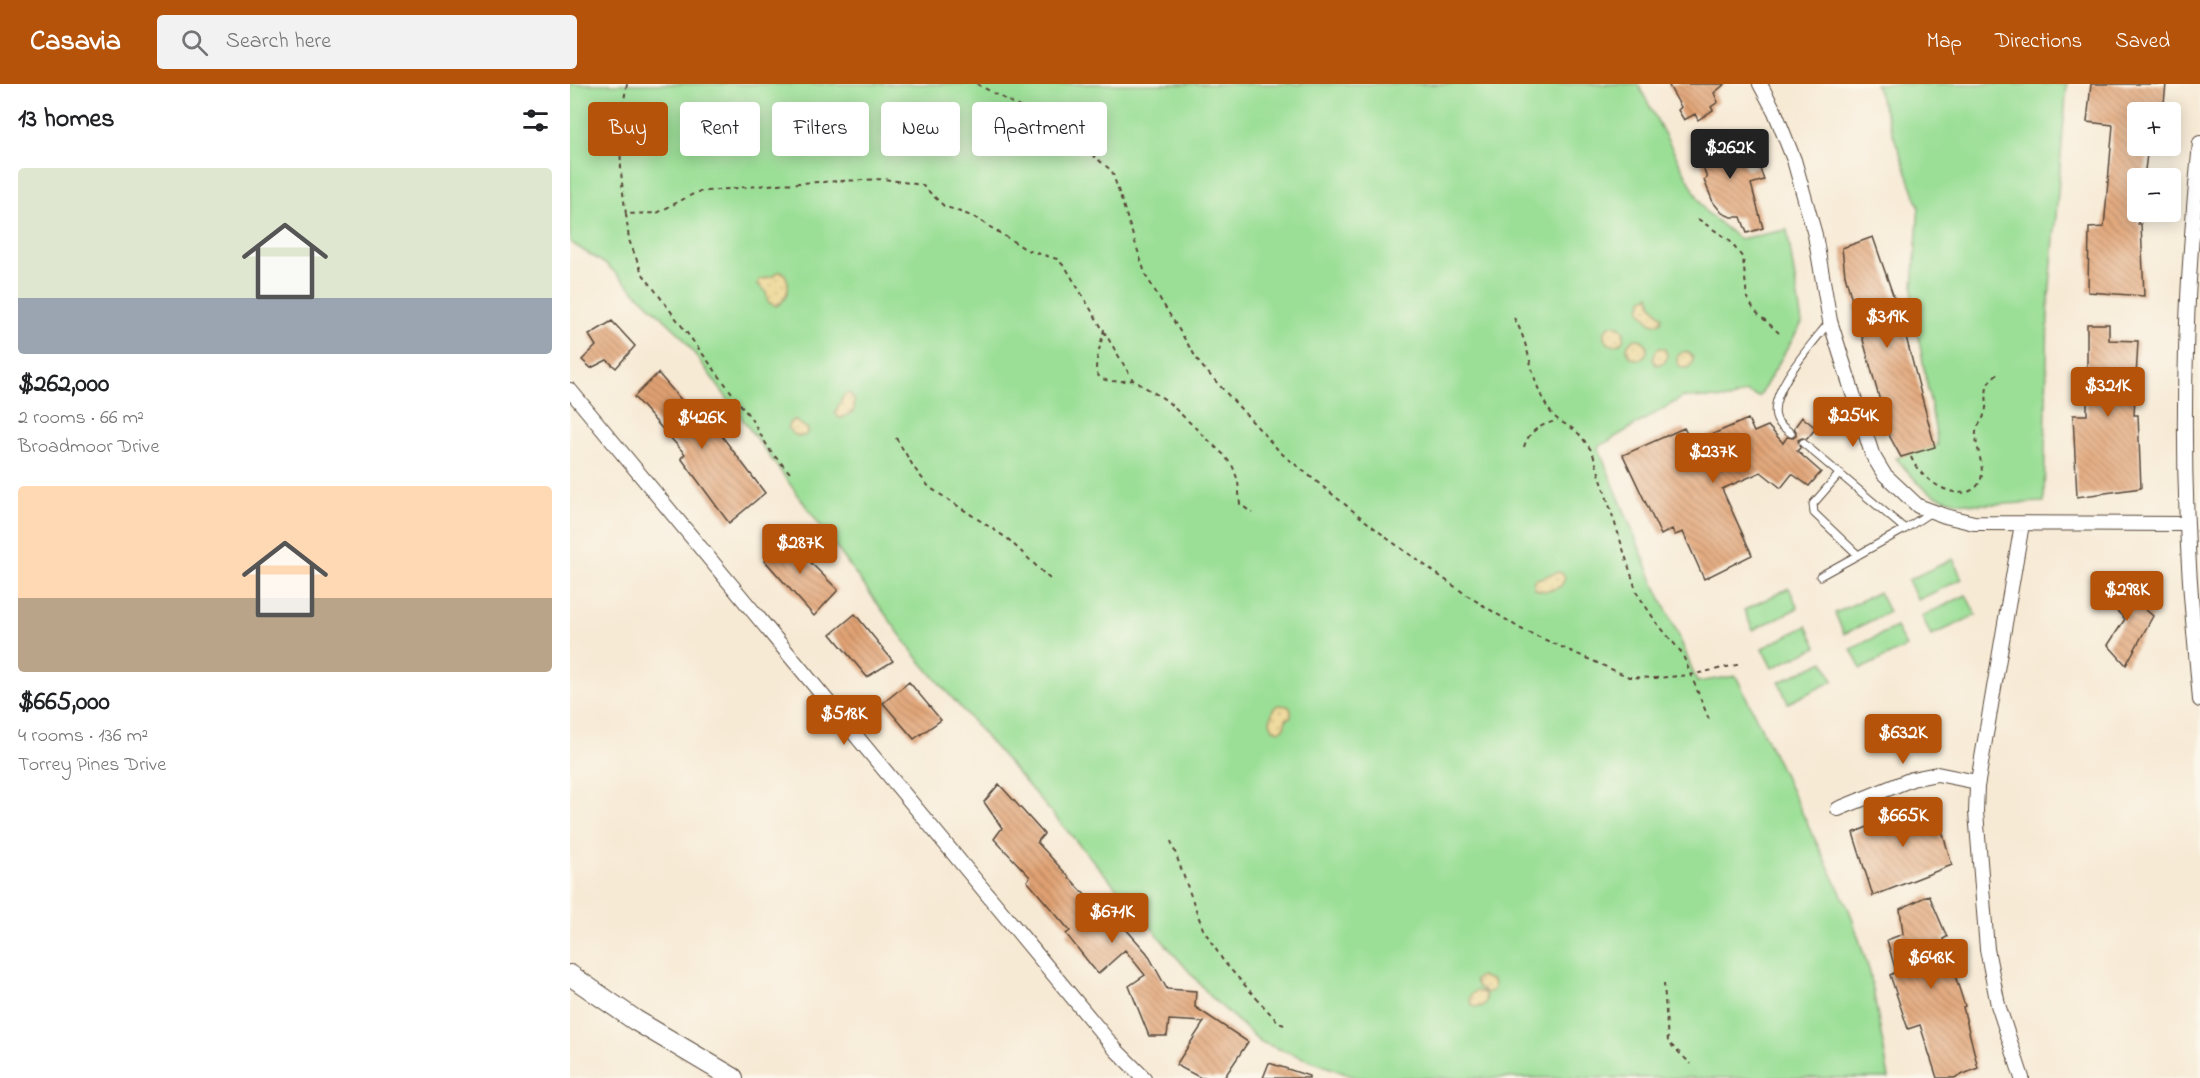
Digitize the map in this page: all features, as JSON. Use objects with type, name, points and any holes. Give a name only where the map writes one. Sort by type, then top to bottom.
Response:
[{"type":"street","points":[[1760,84],[1775,112],[1794,160],[1815,236],[1830,321],[1872,454],[1889,480],[1918,506],[1974,524],[2187,524]]},
{"type":"street","points":[[2200,143],[2194,191],[2187,298],[2186,468],[2187,524],[2200,700]]},
{"type":"street","points":[[570,390],[1116,1050],[1144,1078]]},
{"type":"street","points":[[2022,524],[1977,782],[1976,812],[1987,949],[1998,1005],[2022,1078]]},
{"type":"street","points":[[1838,809],[1912,779],[1938,774],[1977,782]]},
{"type":"street","points":[[570,975],[635,1020],[733,1078]]},
{"type":"lane","points":[[1791,433],[1777,422],[1774,407],[1779,392],[1830,321]]},
{"type":"lane","points":[[1803,443],[1905,529]]},
{"type":"lane","points":[[1840,473],[1813,504],[1814,513],[1858,555]]},
{"type":"lane","points":[[1820,576],[1931,512]]},
{"type":"path","points":[[627,84],[623,115],[621,181],[629,240],[642,273],[756,426],[771,452],[791,474]]},
{"type":"path","points":[[977,84],[1062,130],[1112,171],[1146,276],[1200,364],[1281,453],[1388,539],[1468,596],[1521,629],[1629,677],[1656,678],[1690,675],[1741,664]]},
{"type":"path","points":[[626,214],[657,213],[697,192],[712,190],[884,179],[922,185],[944,206],[974,217],[1027,250],[1057,259],[1066,268],[1133,380],[1166,400],[1224,455],[1233,467],[1238,481],[1240,504],[1252,513]]},
{"type":"path","points":[[1698,219],[1729,240],[1743,258],[1747,298],[1755,311],[1779,333]]},
{"type":"path","points":[[1514,318],[1520,329],[1535,381],[1546,406],[1557,421],[1577,432],[1592,451],[1637,593],[1656,622],[1682,653],[1710,722]]},
{"type":"path","points":[[1104,329],[1096,371],[1099,378],[1107,382],[1133,380]]},
{"type":"path","points":[[1911,457],[1924,476],[1937,485],[1965,494],[1974,490],[1980,482],[1982,467],[1976,432],[1984,416],[1989,380],[1997,374]]},
{"type":"path","points":[[1524,447],[1534,430],[1543,424],[1557,421]]},
{"type":"path","points":[[896,438],[915,470],[929,487],[1008,539],[1052,581]]},
{"type":"path","points":[[1171,841],[1203,929],[1224,962],[1279,1023],[1284,1025]]},
{"type":"path","points":[[1664,983],[1668,1042],[1691,1064]]},
{"type":"green space","points":[[570,84],[1638,84],[1705,211],[1739,239],[1787,230],[1802,323],[1759,397],[1746,392],[1730,399],[1683,397],[1598,447],[1697,682],[1736,676],[1850,912],[1870,973],[1889,1078],[1357,1078],[1261,1042],[1212,998],[915,655],[680,334],[607,265],[570,242]]},
{"type":"green space","points":[[1875,84],[2067,84],[2048,310],[2044,502],[1976,504],[1949,500],[1925,489],[1896,458],[1938,445],[1912,301],[1919,206]]},
{"type":"green space","points":[[1953,559],[1962,579],[1918,600],[1908,580]]},
{"type":"green space","points":[[1789,588],[1798,608],[1753,630],[1744,610]]},
{"type":"green space","points":[[1879,592],[1889,612],[1844,634],[1835,613]]},
{"type":"green space","points":[[1966,595],[1976,615],[1931,636],[1922,616]]},
{"type":"green space","points":[[1807,626],[1817,647],[1772,668],[1762,648]]},
{"type":"green space","points":[[1896,627],[1906,647],[1861,669],[1851,649]]},
{"type":"green space","points":[[1824,661],[1833,681],[1788,703],[1779,682]]},
{"type":"sand","points":[[777,272],[783,272],[786,276],[788,291],[784,299],[776,306],[768,302],[766,292],[758,284],[759,280],[773,276]]},
{"type":"sand","points":[[1650,295],[1652,305],[1662,316],[1661,322],[1657,324],[1651,323],[1640,310],[1643,298]]},
{"type":"sand","points":[[1614,325],[1621,328],[1624,335],[1621,342],[1614,345],[1607,342],[1604,335],[1607,328]]},
{"type":"sand","points":[[1637,339],[1644,342],[1647,349],[1644,356],[1637,359],[1630,356],[1627,349],[1630,342]]},
{"type":"sand","points":[[1659,348],[1665,349],[1667,356],[1665,362],[1656,365],[1653,359]]},
{"type":"sand","points":[[1685,352],[1691,354],[1693,360],[1691,366],[1685,368],[1679,366],[1677,360],[1679,354]]},
{"type":"sand","points":[[850,393],[854,400],[854,411],[839,418],[835,413],[844,395]]},
{"type":"sand","points":[[794,420],[808,429],[806,435],[800,437],[788,428],[789,423]]},
{"type":"sand","points":[[1558,572],[1565,578],[1561,586],[1548,590],[1534,588],[1534,580]]},
{"type":"sand","points":[[1278,705],[1288,706],[1291,710],[1291,717],[1286,719],[1284,728],[1279,731],[1273,729],[1270,722],[1273,709]]},
{"type":"sand","points":[[1480,976],[1493,981],[1492,991],[1486,993],[1478,987],[1475,980]]},
{"type":"sand","points":[[1478,991],[1486,999],[1478,1007],[1470,999]]},
{"type":"building","points":[[1668,84],[1725,84],[1714,93],[1718,102],[1711,107],[1713,110],[1698,120],[1695,114],[1684,120],[1678,110],[1681,107]]},
{"type":"building","points":[[2091,84],[2166,84],[2164,102],[2127,102],[2127,156],[2147,156],[2145,168],[2127,168],[2127,222],[2141,224],[2144,296],[2088,292],[2089,228],[2104,227],[2113,125],[2087,122]]},
{"type":"building","points":[[1719,131],[1725,149],[1738,145],[1746,170],[1759,166],[1764,180],[1751,184],[1763,228],[1747,233],[1741,217],[1731,217],[1722,213],[1713,202],[1704,180],[1707,178],[1693,140]]},
{"type":"building","points":[[1873,237],[1901,318],[1935,447],[1901,457],[1890,437],[1845,275],[1842,248]]},
{"type":"building","points":[[612,321],[635,346],[616,368],[607,360],[591,368],[582,360],[596,346],[589,335]]},
{"type":"building","points":[[2087,324],[2109,324],[2109,340],[2138,341],[2134,415],[2138,415],[2141,488],[2077,497],[2073,415],[2087,415]]},
{"type":"building","points":[[658,373],[709,432],[715,427],[765,493],[729,523],[681,458],[685,454],[634,397]]},
{"type":"building","points":[[1802,417],[1816,428],[1807,439],[1798,440],[1800,448],[1797,451],[1821,472],[1809,486],[1792,474],[1781,488],[1761,472],[1722,489],[1752,555],[1704,579],[1683,532],[1675,535],[1672,529],[1661,535],[1623,455],[1684,428],[1692,443],[1748,419],[1754,432],[1768,426],[1783,443],[1787,437],[1796,436],[1794,428]]},
{"type":"building","points":[[778,530],[838,590],[814,616],[765,561]]},
{"type":"building","points":[[2112,581],[2153,616],[2126,665],[2108,645],[2125,619],[2104,598]]},
{"type":"building","points":[[855,614],[893,661],[867,677],[831,634]]},
{"type":"building","points":[[909,682],[941,720],[914,739],[883,703]]},
{"type":"building","points":[[999,784],[1044,834],[1037,842],[1097,908],[1103,903],[1147,953],[1167,989],[1196,991],[1195,1007],[1248,1042],[1224,1078],[1201,1078],[1176,1065],[1204,1022],[1169,1020],[1167,1036],[1149,1036],[1129,986],[1145,975],[1125,950],[1098,974],[1066,934],[1070,931],[1027,881],[1030,877],[994,839],[1002,828],[984,802]]},
{"type":"building","points":[[1933,800],[1952,865],[1873,896],[1853,833]]},
{"type":"building","points":[[1929,895],[1947,937],[1943,939],[1965,1006],[1963,1007],[1978,1068],[1954,1078],[1937,1078],[1920,1025],[1908,1029],[1890,975],[1896,972],[1887,940],[1903,934],[1900,909]]},
{"type":"building","points":[[1269,1063],[1309,1076],[1309,1078],[1263,1078]]}]
